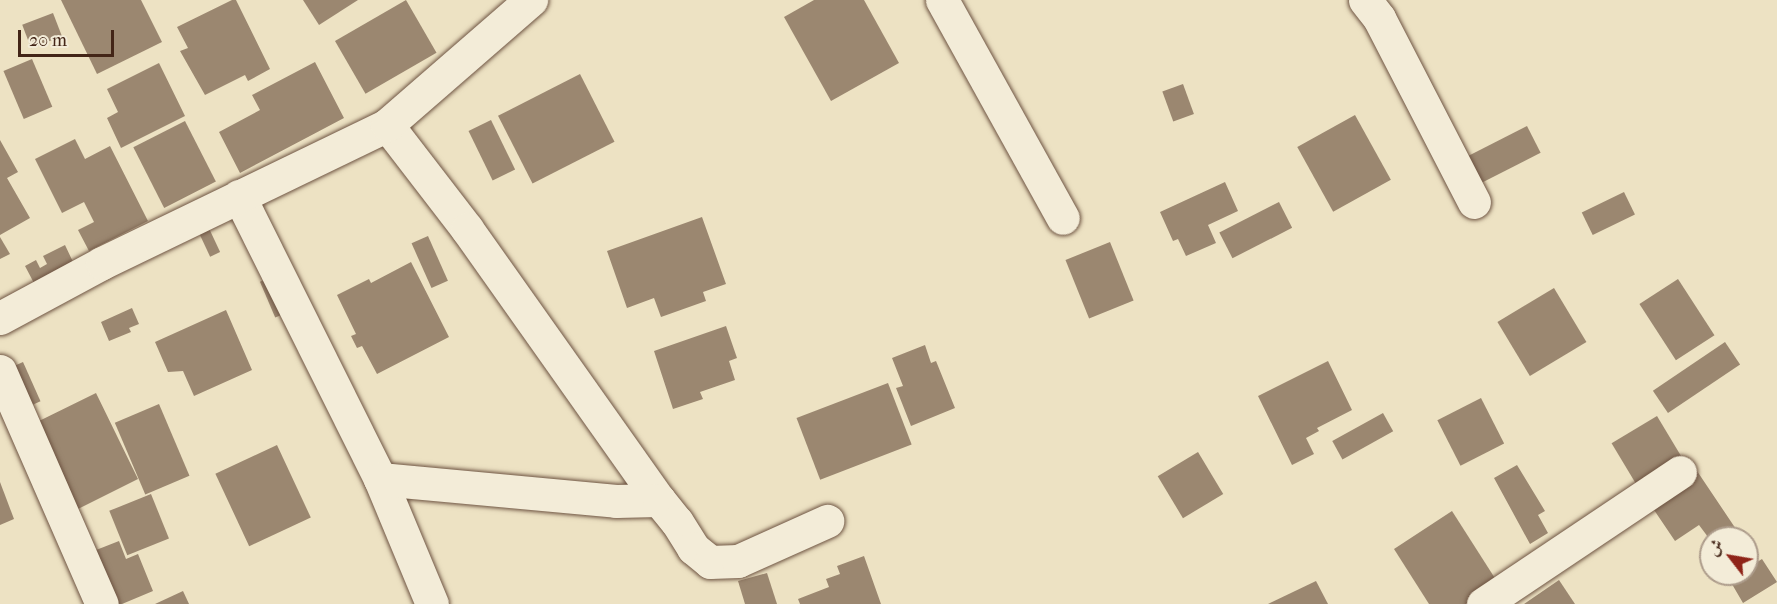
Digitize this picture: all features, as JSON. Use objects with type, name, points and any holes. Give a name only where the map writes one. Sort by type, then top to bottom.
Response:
[{"type":"street","points":[[942,0],[1063,218]]},
{"type":"street","points":[[1365,0],[1379,18],[1474,202]]},
{"type":"street","points":[[0,318],[102,263],[387,125],[530,1]]},
{"type":"street","points":[[387,125],[467,229],[659,500],[677,522],[693,548],[710,562],[738,561],[827,521]]},
{"type":"street","points":[[238,196],[380,479],[432,604]]},
{"type":"street","points":[[0,371],[102,604]]},
{"type":"street","points":[[1483,604],[1680,472]]},
{"type":"street","points":[[380,479],[616,501],[659,500]]},
{"type":"building","points":[[61,0],[141,0],[162,42],[97,74]]},
{"type":"building","points":[[236,0],[270,69],[248,81],[245,75],[205,95],[180,51],[188,48],[177,27]]},
{"type":"building","points":[[303,0],[358,0],[319,25]]},
{"type":"building","points":[[406,0],[436,53],[365,94],[335,41]]},
{"type":"building","points":[[814,0],[864,0],[899,63],[831,101],[784,17]]},
{"type":"building","points":[[53,13],[62,36],[31,48],[22,25]]},
{"type":"building","points":[[32,59],[52,107],[24,119],[3,71]]},
{"type":"building","points":[[315,62],[344,118],[240,173],[219,132],[260,110],[252,95]]},
{"type":"building","points":[[159,63],[185,116],[121,148],[107,118],[118,112],[107,89]]},
{"type":"building","points":[[580,74],[615,142],[533,183],[498,116]]},
{"type":"building","points":[[1183,84],[1194,114],[1173,122],[1162,92]]},
{"type":"building","points":[[1355,115],[1391,180],[1333,212],[1297,147]]},
{"type":"building","points":[[491,120],[515,169],[493,180],[469,131]]},
{"type":"building","points":[[185,121],[216,182],[164,208],[133,147]]},
{"type":"building","points":[[1527,126],[1541,153],[1473,187],[1459,161]]},
{"type":"building","points":[[75,139],[85,159],[110,146],[148,221],[89,251],[78,230],[94,222],[84,202],[62,213],[35,159]]},
{"type":"building","points":[[0,140],[18,172],[7,178],[30,218],[0,235]]},
{"type":"building","points":[[1225,182],[1238,211],[1208,225],[1216,243],[1186,256],[1178,239],[1173,241],[1160,212]]},
{"type":"building","points":[[1624,192],[1635,214],[1593,235],[1582,213]]},
{"type":"building","points":[[1279,202],[1292,228],[1232,258],[1219,232]]},
{"type":"building","points":[[702,217],[726,284],[703,292],[706,301],[661,317],[654,298],[627,308],[607,251]]},
{"type":"building","points":[[207,224],[220,252],[210,257],[197,229]]},
{"type":"building","points":[[428,236],[448,281],[431,288],[412,243]]},
{"type":"building","points":[[0,237],[10,254],[0,259]]},
{"type":"building","points":[[1110,242],[1134,300],[1089,318],[1065,260]]},
{"type":"building","points":[[65,245],[74,264],[35,285],[25,266],[36,260],[40,268],[47,264],[43,256]]},
{"type":"building","points":[[411,262],[449,337],[377,374],[362,346],[357,348],[351,336],[356,334],[337,295],[369,279],[371,283]]},
{"type":"building","points":[[271,277],[286,313],[275,318],[260,282]]},
{"type":"building","points":[[1678,279],[1714,335],[1676,360],[1639,304]]},
{"type":"building","points":[[1554,288],[1586,342],[1530,376],[1497,322]]},
{"type":"building","points":[[132,308],[139,324],[129,328],[131,332],[109,341],[101,322]]},
{"type":"building","points":[[226,310],[252,370],[194,396],[183,371],[168,372],[155,342]]},
{"type":"building","points":[[726,326],[737,358],[729,361],[735,380],[700,392],[703,399],[673,409],[654,351]]},
{"type":"building","points":[[1725,342],[1740,364],[1668,413],[1653,391]]},
{"type":"building","points":[[925,345],[931,363],[936,361],[955,408],[911,426],[896,388],[903,386],[892,358]]},
{"type":"building","points":[[1328,361],[1352,410],[1317,428],[1319,431],[1306,438],[1314,454],[1292,465],[1258,396]]},
{"type":"building","points":[[23,362],[40,401],[25,408],[7,369]]},
{"type":"building","points":[[888,383],[912,445],[820,480],[797,418]]},
{"type":"building","points":[[96,393],[138,479],[72,512],[62,490],[69,487],[37,422]]},
{"type":"building","points":[[1481,398],[1504,443],[1460,466],[1437,420]]},
{"type":"building","points":[[159,404],[189,476],[145,495],[115,423]]},
{"type":"building","points":[[1383,413],[1393,431],[1342,459],[1332,441]]},
{"type":"building","points":[[1657,416],[1685,462],[1639,490],[1612,443]]},
{"type":"building","points":[[277,445],[311,518],[249,546],[215,474]]},
{"type":"building","points":[[1198,452],[1223,494],[1183,518],[1158,476]]},
{"type":"building","points":[[1517,465],[1545,511],[1538,515],[1548,533],[1530,544],[1494,478]]},
{"type":"building","points":[[1697,471],[1734,526],[1699,525],[1675,541],[1650,504]]},
{"type":"building","points":[[0,482],[14,519],[0,525]]},
{"type":"building","points":[[151,494],[169,539],[127,555],[109,511]]},
{"type":"building","points":[[1452,511],[1498,583],[1466,604],[1429,604],[1394,549]]},
{"type":"building","points":[[119,541],[126,559],[138,554],[153,591],[122,604],[112,604],[91,552]]},
{"type":"building","points":[[864,556],[881,604],[800,604],[798,599],[829,587],[826,579],[840,574],[837,566]]},
{"type":"building","points":[[1762,559],[1777,582],[1743,603],[1733,586],[1759,586],[1759,561]]},
{"type":"building","points":[[767,573],[777,604],[745,604],[738,581]]},
{"type":"building","points":[[1559,580],[1575,604],[1524,604]]},
{"type":"building","points":[[1316,581],[1328,604],[1268,604]]},
{"type":"building","points":[[183,591],[189,604],[155,604]]}]
